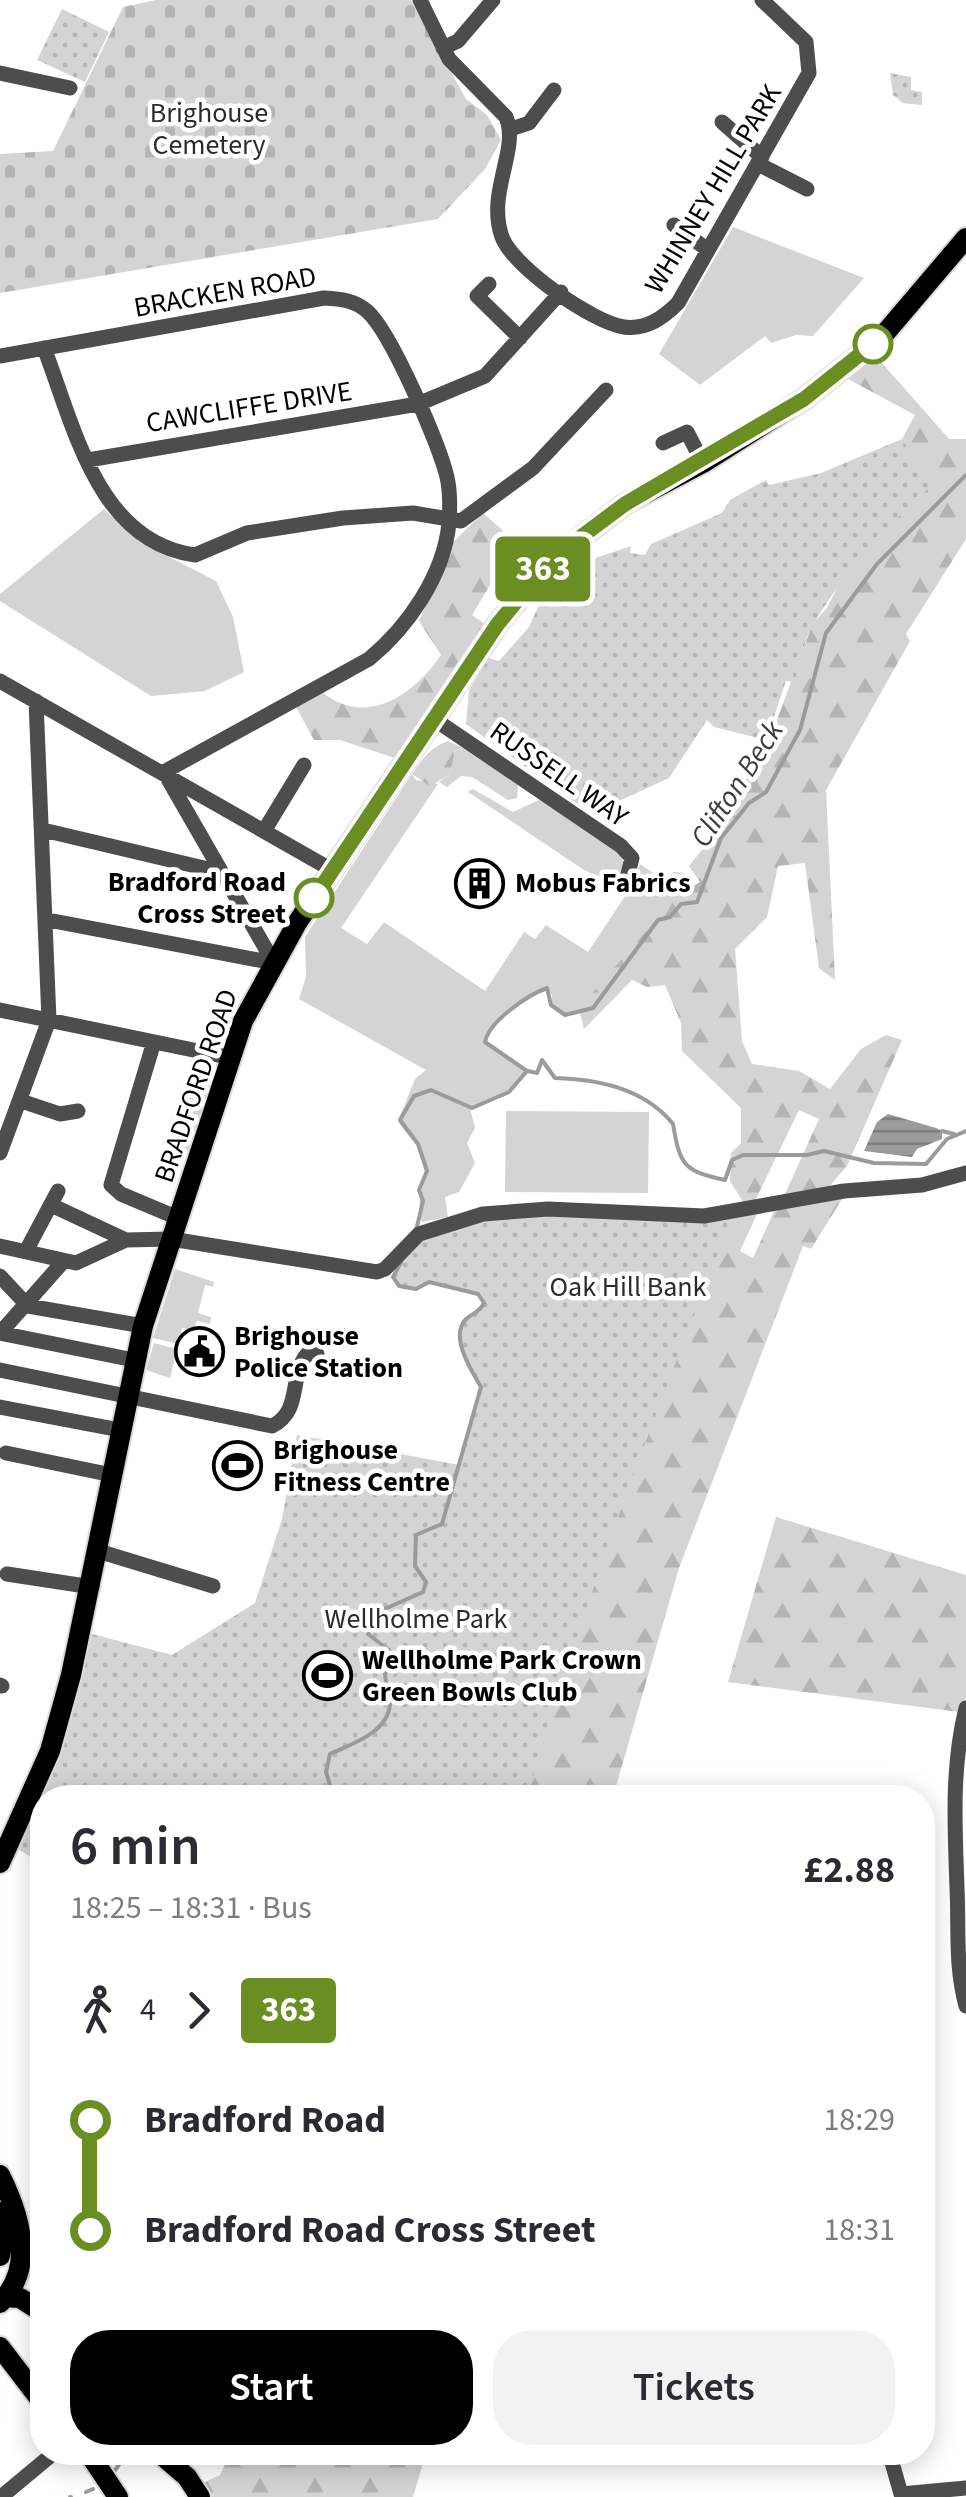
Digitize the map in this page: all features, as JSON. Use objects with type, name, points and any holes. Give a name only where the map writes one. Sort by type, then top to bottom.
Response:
[{"type":"main road","name":"BRADFORD ROAD","points":[[35,1785],[50,1751],[92,1588],[143,1326],[243,1021],[274,963],[497,625],[550,560],[625,504],[703,462],[804,399],[881,338],[966,238]]},
{"type":"main road","name":"BRADFORD ROAD","points":[[0,1863],[30,1796]]},
{"type":"main road","points":[[0,2175],[17,2215],[22,2261],[30,2286]]},
{"type":"main road","points":[[0,2212],[0,2256]]},
{"type":"main road","points":[[22,2261],[2,2299],[30,2306]]},
{"type":"main road","points":[[1,2351],[30,2387]]},
{"type":"main road","points":[[172,2465],[200,2497]]},
{"type":"street","points":[[420,0],[443,48],[462,76],[506,117],[511,129],[539,120],[554,90]]},
{"type":"street","points":[[443,48],[458,41],[493,0]]},
{"type":"street","name":"WHINNEY HILL PARK","points":[[511,129],[497,198],[502,236],[525,268],[609,322],[623,326],[654,322],[678,303],[797,98],[812,63],[800,32],[762,0]]},
{"type":"street","points":[[0,73],[70,88]]},
{"type":"street","points":[[722,122],[760,161],[807,189]]},
{"type":"street","points":[[674,225],[708,250]]},
{"type":"street","points":[[489,284],[477,296],[520,338]]},
{"type":"street","name":"CAWCLIFFE DRIVE","points":[[88,460],[418,404],[485,376],[561,292]]},
{"type":"street","name":"BRACKEN ROAD","points":[[0,356],[324,298],[350,300],[379,326],[418,404],[448,478],[449,521],[444,550],[429,583],[390,642],[369,659],[164,774]]},
{"type":"street","points":[[44,348],[88,460],[113,511],[180,553],[195,555],[247,533],[342,518],[413,513],[461,520],[510,488],[606,390]]},
{"type":"street","points":[[663,443],[687,432],[703,462]]},
{"type":"street","points":[[0,681],[332,870]]},
{"type":"street","points":[[0,1152],[49,1020],[48,920],[36,702]]},
{"type":"street","name":"RUSSELL WAY","points":[[434,719],[621,846],[632,858],[626,882]]},
{"type":"street","points":[[264,832],[304,765]]},
{"type":"street","points":[[164,774],[274,963]]},
{"type":"street","points":[[43,830],[222,872]]},
{"type":"street","points":[[48,920],[274,963]]},
{"type":"street","points":[[0,1010],[232,1058]]},
{"type":"street","points":[[153,1044],[111,1185],[120,1194],[178,1218]]},
{"type":"street","points":[[0,1104],[20,1104],[60,1114],[78,1111]]},
{"type":"street","points":[[0,1246],[62,1263],[76,1263],[126,1240],[171,1239],[377,1272],[386,1269],[418,1234],[484,1214],[548,1209],[704,1216],[844,1191],[922,1185],[966,1173]]},
{"type":"street","points":[[26,1251],[54,1198],[126,1240]]},
{"type":"street","points":[[0,1333],[28,1306],[62,1263]]},
{"type":"street","points":[[0,1276],[28,1306],[143,1326]]},
{"type":"street","points":[[0,1333],[134,1360]]},
{"type":"street","points":[[0,1370],[272,1426],[291,1410],[302,1360],[308,1353],[316,1354]]},
{"type":"street","points":[[0,1407],[120,1430]]},
{"type":"street","points":[[6,1453],[112,1475]]},
{"type":"street","points":[[98,1552],[212,1586]]},
{"type":"street","points":[[7,1574],[92,1588]]},
{"type":"street","points":[[966,1708],[955,1770],[953,1822],[956,1958],[966,2006]]},
{"type":"street","points":[[0,2497],[39,2465]]},
{"type":"street","points":[[893,2465],[901,2494],[937,2495],[966,2488]]},
{"type":"green space","name":"Brighouse Cemetery","points":[[156,0],[411,0],[466,99],[487,115],[501,140],[485,169],[438,219],[0,293],[0,154],[53,151],[123,7]]},
{"type":"green space","points":[[62,9],[109,32],[85,82],[37,60]]},
{"type":"green space","points":[[890,73],[911,77],[911,90],[922,92],[922,105],[903,103],[893,95]]},
{"type":"green space","points":[[733,227],[864,278],[813,336],[796,335],[771,343],[765,336],[700,385],[659,354]]},
{"type":"green space","points":[[875,355],[949,439],[966,439],[966,539],[906,634],[910,641],[826,790],[835,980],[819,968],[805,863],[778,866],[767,917],[735,949],[742,1041],[752,1064],[799,1071],[830,1089],[861,1049],[886,1035],[902,1040],[847,1166],[829,1187],[785,1194],[819,1119],[799,1110],[753,1205],[745,1205],[730,1181],[731,1153],[741,1143],[741,1108],[682,1051],[681,1023],[665,985],[647,987],[632,980],[584,1029],[579,1008],[677,896],[700,882],[689,866],[729,816],[727,807],[765,752],[813,623],[827,608],[842,578],[879,534],[929,487],[902,439],[915,415],[848,379]]},
{"type":"green space","points":[[902,439],[930,487],[866,551],[826,604],[808,636],[794,682],[786,681],[766,740],[714,727],[707,720],[669,778],[597,811],[582,807],[466,724],[469,690],[488,658],[499,661],[529,627],[539,605],[556,595],[581,563],[631,546],[630,553],[645,555],[651,544],[722,513],[730,500],[766,480],[769,485],[821,473]]},
{"type":"green space","points":[[104,509],[140,542],[216,581],[233,617],[244,672],[205,691],[151,696],[0,601],[0,594]]},
{"type":"green space","points":[[483,513],[516,542],[472,615],[486,625],[398,759],[340,740],[314,740],[295,705],[322,692],[355,707],[372,707],[403,694],[430,670],[441,655],[419,621],[451,544]]},
{"type":"green space","points":[[448,741],[465,749],[456,750],[449,775],[430,786],[412,774],[427,754]]},
{"type":"green space","points":[[465,749],[518,785],[517,798],[508,800],[472,777],[461,776],[447,787],[439,782],[449,775],[456,750]]},
{"type":"green space","points":[[412,774],[416,780],[438,784],[341,928],[367,944],[384,922],[485,991],[524,932],[535,939],[546,925],[588,952],[631,887],[640,864],[666,882],[673,872],[685,873],[688,880],[685,903],[580,1012],[565,1015],[551,1005],[552,995],[546,988],[519,1003],[494,1026],[485,1042],[527,1071],[509,1092],[470,1108],[475,1128],[467,1143],[475,1163],[459,1192],[445,1197],[448,1217],[422,1222],[425,1162],[398,1121],[415,1079],[426,1070],[299,999],[306,977],[305,937]]},
{"type":"green space","points":[[473,789],[513,812],[539,800],[546,803],[617,850],[625,864],[623,873],[606,880],[584,870],[468,792]]},
{"type":"green space","points":[[209,1064],[215,1070],[188,1152],[164,1144],[186,1077],[202,1083]]},
{"type":"green space","points":[[506,1111],[649,1112],[648,1193],[505,1192]]},
{"type":"green space","name":"Oak Hill Bank","points":[[842,1199],[811,1249],[803,1246],[679,1568],[616,1785],[454,1785],[556,1213],[758,1212],[740,1251],[753,1258],[775,1209]]},
{"type":"green space","name":"Wellholme Park","points":[[556,1213],[734,1216],[623,1504],[531,1785],[30,1785],[30,1856],[10,1844],[81,1631],[172,1655],[255,1603],[282,1519],[297,1435],[460,1465],[481,1387],[463,1353],[461,1326],[484,1303],[478,1294],[429,1282],[416,1289],[399,1286],[393,1277],[410,1245],[452,1224]]},
{"type":"green space","points":[[175,1269],[214,1282],[213,1287],[205,1285],[198,1313],[211,1317],[210,1324],[197,1321],[193,1330],[182,1328],[179,1344],[153,1338]]},
{"type":"green space","points":[[154,1343],[177,1349],[170,1378],[146,1370]]},
{"type":"green space","points":[[776,1517],[966,1575],[966,1697],[959,1712],[728,1682]]},
{"type":"green space","points":[[225,2465],[422,2465],[413,2497],[211,2497],[203,2483],[220,2475]]},
{"type":"shaded area","points":[[888,1114],[936,1128],[942,1131],[942,1139],[917,1149],[912,1157],[864,1151],[877,1122]]},
{"type":"waterway","name":"Clifton Beck","points":[[416,1231],[423,1201],[419,1190],[427,1171],[418,1144],[400,1120],[414,1096],[431,1090],[472,1108],[509,1092],[527,1071],[485,1042],[501,1018],[547,988],[551,1005],[565,1015],[593,1008],[658,920],[670,917],[681,904],[697,902],[721,838],[749,803],[766,792],[800,730],[826,633],[877,564],[966,475]]},
{"type":"waterway","points":[[528,1071],[537,1073],[542,1060],[555,1078],[619,1088],[649,1102],[673,1124],[686,1164],[725,1180],[732,1160],[743,1155],[807,1155],[824,1151],[874,1163],[926,1164],[947,1139],[966,1131]]},
{"type":"waterway","points":[[942,1131],[954,1134]]},
{"type":"waterway","name":"Clifton Beck","points":[[330,1785],[326,1772],[330,1754],[376,1730],[388,1714],[390,1697],[385,1673],[399,1658],[368,1634],[371,1615],[423,1592],[426,1582],[415,1566],[416,1535],[442,1524],[481,1387],[463,1353],[460,1334],[466,1319],[484,1303],[478,1294],[429,1282],[416,1289],[399,1286],[393,1277],[401,1262]]},
{"type":"waterway","name":"Clifton Beck","points":[[113,2473],[119,2465]]},
{"type":"waterway","name":"Clifton Beck","points":[[86,2492],[93,2489]]},
{"type":"bus line","name":"363","points":[[314,898],[497,625],[550,560],[625,504],[703,462],[804,399],[873,344]]},
{"type":"place","name":"Mobus Fabrics","points":[[480,883]]},
{"type":"place","name":"Bradford Road Cross Street","points":[[314,898]]},
{"type":"place","name":"Brighouse Police Station","points":[[199,1352]]},
{"type":"place","name":"Brighouse Fitness Centre","points":[[238,1466]]},
{"type":"place","name":"Wellholme Park Crown Green Bowls Club","points":[[327,1676]]}]
